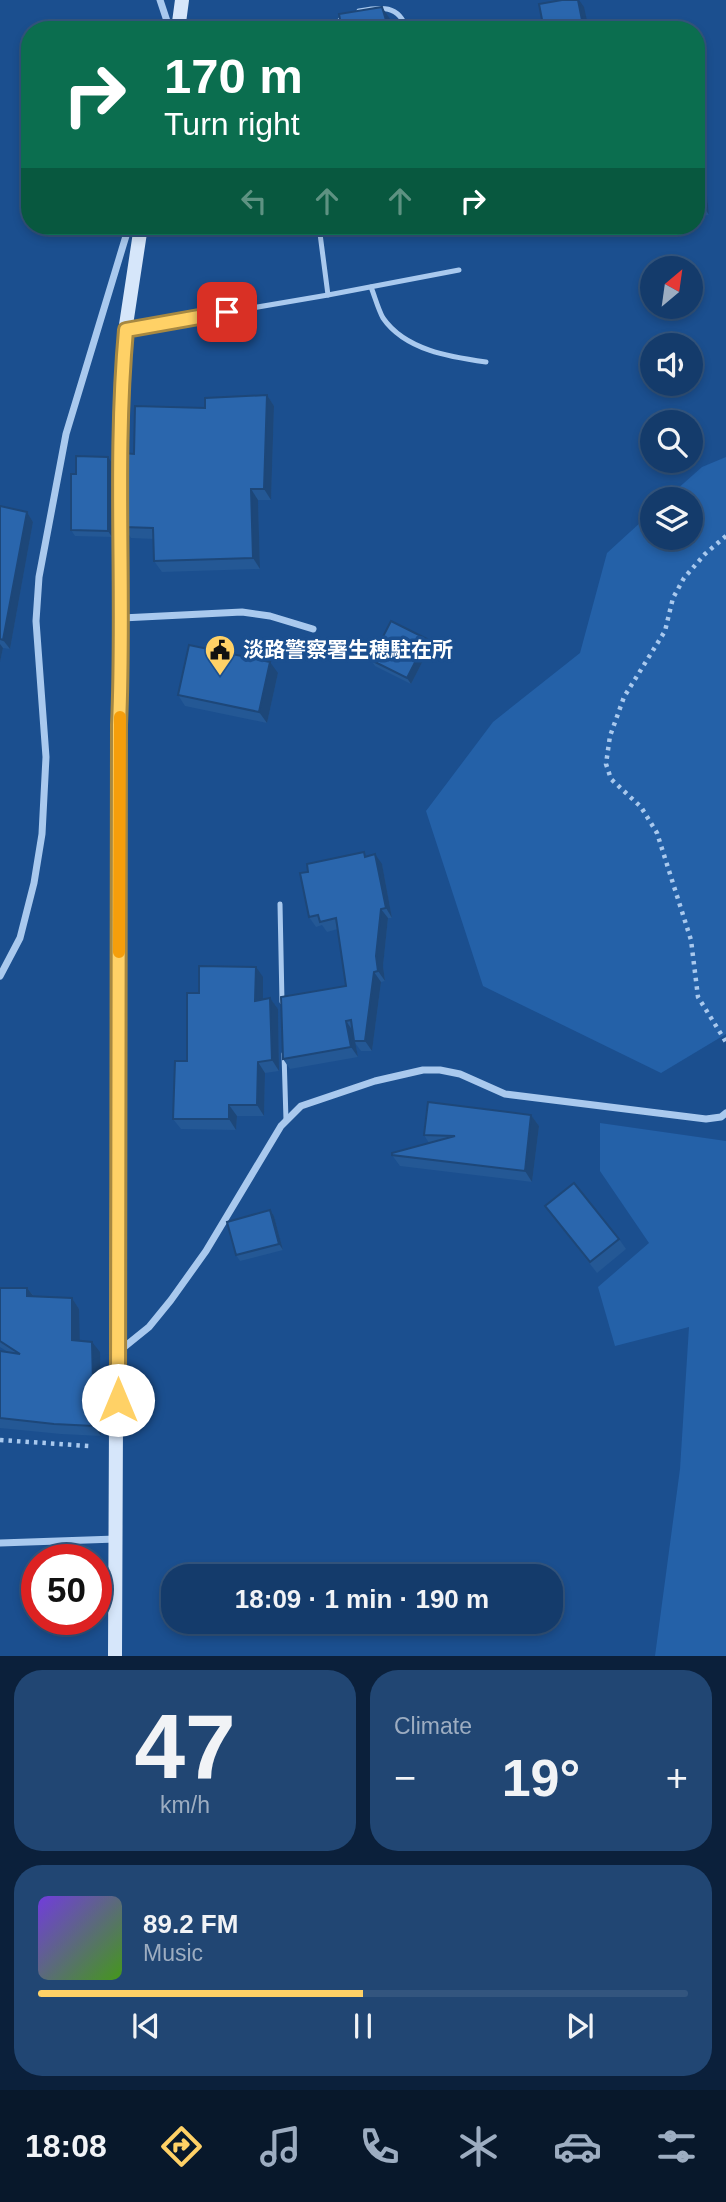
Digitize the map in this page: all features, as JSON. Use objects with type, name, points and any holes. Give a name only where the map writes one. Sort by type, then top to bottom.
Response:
[{"type":"main road","points":[[179,21],[182,0]]},
{"type":"main road","points":[[116,1656],[121,395],[126,330],[140,235]]},
{"type":"street","points":[[160,0],[167,21]]},
{"type":"street","points":[[0,976],[20,939],[34,883],[42,834],[46,757],[36,621],[39,577],[66,434],[126,235]]},
{"type":"street","points":[[122,618],[242,612],[270,616],[313,629]]},
{"type":"street","points":[[118,1352],[149,1327],[192,1271],[286,1120],[301,1106],[375,1081],[423,1070],[460,1074],[505,1094],[706,1119],[721,1117],[726,1113]]},
{"type":"street","points":[[0,1543],[116,1539]]},
{"type":"lane","points":[[340,21],[344,17],[379,7],[391,10],[404,21]]},
{"type":"lane","points":[[320,235],[328,295]]},
{"type":"lane","points":[[126,330],[459,270]]},
{"type":"lane","points":[[371,287],[382,316],[393,329],[409,340],[430,351],[486,362]]},
{"type":"lane","points":[[280,904],[283,1012]]},
{"type":"lane","points":[[284,1053],[286,1120]]},
{"type":"path","points":[[726,536],[705,554],[684,578],[674,598],[665,631],[624,697],[610,736],[606,764],[611,779],[641,807],[657,833],[691,940],[698,997],[726,1042]]},
{"type":"path","points":[[0,1440],[117,1448]]},
{"type":"shaded area","points":[[726,457],[726,1034],[661,1073],[483,986],[426,811],[493,722],[580,653],[607,553],[640,523],[640,550],[703,550],[703,487],[680,487],[695,473],[703,473],[703,467]]},
{"type":"shaded area","points":[[600,1123],[726,1141],[726,1656],[655,1656],[680,1469],[689,1327],[615,1346],[598,1287],[649,1243],[600,1171]]},
{"type":"building","points":[[578,0],[582,21],[542,21],[539,4]]},
{"type":"building","points":[[382,7],[386,21],[340,21],[339,14]]},
{"type":"building","points":[[267,395],[264,489],[251,489],[253,558],[154,561],[153,528],[124,527],[123,453],[134,454],[135,406],[205,408],[205,398]]},
{"type":"building","points":[[76,456],[108,457],[108,531],[71,530],[71,474],[76,474]]},
{"type":"building","points":[[0,506],[27,512],[3,640],[0,639]]},
{"type":"building","points":[[391,621],[427,639],[407,678],[371,660]]},
{"type":"building","points":[[189,645],[270,662],[259,712],[178,695]]},
{"type":"building","points":[[364,852],[365,857],[375,854],[386,908],[381,909],[376,956],[378,971],[374,972],[365,1041],[354,1041],[351,1020],[346,1021],[351,1047],[283,1059],[281,997],[346,986],[336,918],[320,922],[318,915],[309,917],[300,873],[308,872],[307,864]]},
{"type":"building","points":[[199,966],[256,967],[255,1001],[270,998],[272,1060],[258,1062],[257,1105],[229,1105],[229,1119],[173,1119],[175,1061],[187,1061],[187,993],[199,993]]},
{"type":"building","points":[[428,1102],[531,1115],[525,1171],[392,1155],[455,1136],[424,1135]]},
{"type":"building","points":[[574,1183],[619,1239],[590,1262],[545,1206]]},
{"type":"building","points":[[270,1210],[279,1244],[236,1255],[227,1222]]},
{"type":"building","points":[[0,1288],[27,1288],[27,1296],[72,1298],[72,1340],[92,1342],[94,1426],[0,1418],[0,1351],[20,1354],[0,1341]]},
{"type":"slow traffic","points":[[119,952],[120,717]]},
{"type":"place","name":"淡路警察署生穂駐在所","points":[[220,677]]},
{"type":"route","points":[[118,1400],[119,725],[122,647],[120,430],[126,330],[227,312]]}]
